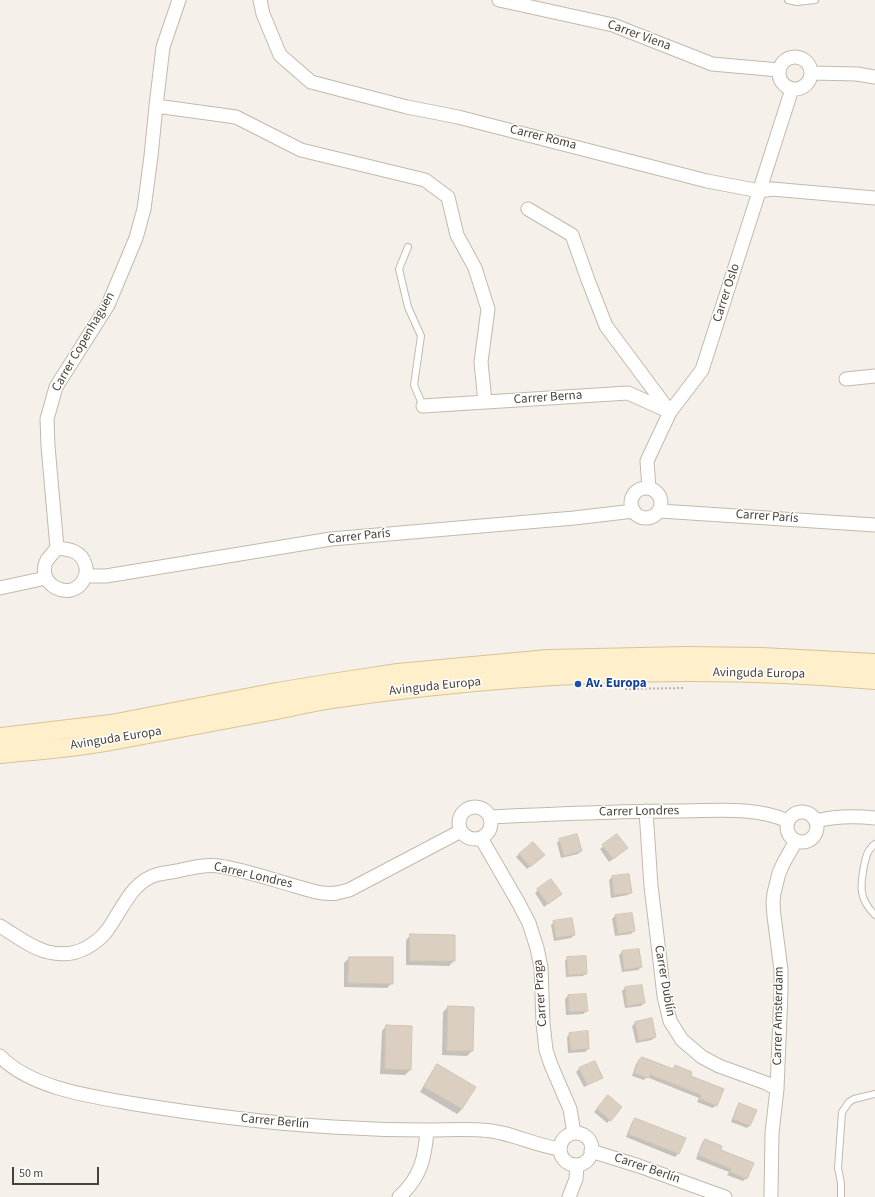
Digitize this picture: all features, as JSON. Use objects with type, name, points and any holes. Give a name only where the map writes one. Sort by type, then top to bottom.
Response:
[{"type":"main road","name":"Avinguda Europa","points":[[0,754],[103,742],[322,701],[368,686],[398,674],[540,660],[587,658],[686,656],[762,657],[875,663]]},
{"type":"main road","name":"Avinguda Europa","points":[[0,737],[111,724],[277,692],[368,686],[458,683],[549,676],[700,672],[788,674],[875,680]]},
{"type":"street","name":"Carrer Copenhaguen","points":[[57,548],[47,419],[56,387],[108,305],[136,238],[144,209],[164,47],[178,0]]},
{"type":"street","name":"Carrer Roma","points":[[260,0],[280,55],[311,82],[407,107],[458,117],[707,181],[760,191],[772,189],[875,198]]},
{"type":"street","name":"Carrer Viena","points":[[498,0],[613,25],[712,64],[779,70]]},
{"type":"street","points":[[794,56],[799,57],[808,63],[811,73],[807,84],[798,89],[787,88],[778,75],[780,65],[784,60],[794,56]]},
{"type":"street","points":[[811,73],[857,74],[875,77]]},
{"type":"street","name":"Carrer Oslo","points":[[649,488],[647,461],[670,412],[702,370],[792,89]]},
{"type":"street","points":[[156,106],[236,117],[301,150],[425,180],[448,198],[457,235],[475,268],[488,309],[481,362],[485,402]]},
{"type":"street","points":[[528,209],[572,235],[606,326],[670,412]]},
{"type":"street","points":[[846,379],[875,376]]},
{"type":"street","name":"Carrer Berna","points":[[423,406],[628,393],[670,412]]},
{"type":"street","points":[[644,488],[654,489],[662,501],[660,511],[652,517],[647,518],[637,515],[631,502],[635,492],[644,488]]},
{"type":"street","name":"Carrer París","points":[[86,576],[106,576],[331,539],[574,518],[634,511]]},
{"type":"street","name":"Carrer París","points":[[660,511],[875,525]]},
{"type":"street","points":[[57,548],[75,552],[83,558],[86,565],[86,576],[77,587],[71,590],[61,590],[54,588],[50,584],[46,578],[45,571],[48,560],[57,548]]},
{"type":"street","points":[[0,588],[46,578]]},
{"type":"street","points":[[472,807],[483,809],[490,817],[490,828],[481,838],[469,838],[461,831],[459,822],[460,817],[467,809],[472,807]]},
{"type":"street","name":"Carrer Londres","points":[[490,817],[646,811],[748,811],[766,814],[788,821]]},
{"type":"street","name":"Carrer Dublín","points":[[646,811],[651,886],[660,968],[664,996],[670,1021],[682,1040],[702,1057],[719,1066],[766,1083],[777,1090]]},
{"type":"street","points":[[800,812],[810,814],[816,821],[816,832],[814,837],[810,840],[801,843],[792,839],[789,835],[786,825],[795,814],[800,812]]},
{"type":"street","points":[[816,821],[838,817],[875,818]]},
{"type":"street","name":"Carrer Londres","points":[[0,926],[41,949],[57,953],[74,953],[90,946],[101,937],[134,889],[150,877],[158,874],[204,866],[218,866],[316,892],[337,893],[349,890],[461,831]]},
{"type":"street","name":"Carrer Praga","points":[[481,838],[529,923],[537,948],[541,967],[543,1023],[546,1050],[570,1109],[574,1133]]},
{"type":"street","name":"Carrer Amsterdam","points":[[769,1196],[772,1133],[777,1090],[781,1020],[781,970],[774,916],[774,893],[784,862],[796,841]]},
{"type":"street","name":"Carrer Berlín","points":[[0,1056],[14,1069],[37,1081],[98,1097],[154,1107],[209,1115],[334,1127],[492,1131],[505,1133],[546,1147],[560,1148]]},
{"type":"street","points":[[399,1197],[415,1180],[421,1166],[425,1151],[427,1130]]},
{"type":"street","points":[[574,1133],[583,1135],[587,1138],[590,1142],[592,1151],[586,1162],[577,1165],[566,1162],[560,1154],[563,1139],[567,1135],[574,1133]]},
{"type":"street","name":"Carrer Berlín","points":[[592,1151],[725,1197]]},
{"type":"street","points":[[569,1197],[576,1179],[577,1165]]},
{"type":"lane","points":[[788,0],[797,2],[815,0]]},
{"type":"lane","points":[[408,248],[399,269],[408,307],[421,336],[414,385],[423,406]]},
{"type":"lane","points":[[875,844],[866,856],[861,884],[863,898],[866,905],[875,915]]},
{"type":"lane","points":[[841,1197],[841,1183],[838,1168],[842,1112],[849,1102],[854,1099],[875,1094]]},
{"type":"path","points":[[622,689],[684,688]]},
{"type":"building","points":[[577,834],[582,851],[564,856],[559,839]]},
{"type":"building","points":[[617,834],[628,848],[613,859],[602,845]]},
{"type":"building","points":[[533,842],[545,855],[530,867],[519,854]]},
{"type":"building","points":[[629,874],[632,893],[614,895],[612,876]]},
{"type":"building","points":[[551,879],[562,894],[548,904],[537,889]]},
{"type":"building","points":[[632,913],[635,931],[618,934],[615,915]]},
{"type":"building","points":[[572,918],[575,935],[556,938],[553,921]]},
{"type":"building","points":[[410,934],[455,935],[455,961],[410,961]]},
{"type":"building","points":[[639,949],[642,967],[624,970],[622,951]]},
{"type":"building","points":[[586,956],[587,974],[568,975],[567,957]]},
{"type":"building","points":[[349,957],[393,957],[393,984],[348,983]]},
{"type":"building","points":[[642,985],[645,1003],[627,1006],[625,987]]},
{"type":"building","points":[[586,994],[588,1011],[569,1012],[568,995]]},
{"type":"building","points":[[448,1006],[474,1007],[473,1051],[447,1051]]},
{"type":"building","points":[[652,1018],[656,1037],[639,1041],[635,1022]]},
{"type":"building","points":[[386,1025],[412,1026],[411,1070],[385,1069]]},
{"type":"building","points":[[588,1031],[589,1049],[571,1050],[569,1033]]},
{"type":"building","points":[[642,1057],[673,1069],[675,1065],[692,1072],[691,1076],[724,1089],[717,1106],[700,1099],[701,1095],[651,1075],[652,1073],[648,1078],[634,1073],[639,1060]]},
{"type":"building","points":[[595,1061],[603,1078],[587,1085],[579,1068]]},
{"type":"building","points":[[437,1064],[476,1087],[462,1109],[424,1087]]},
{"type":"building","points":[[608,1095],[622,1107],[611,1121],[597,1109]]},
{"type":"building","points":[[739,1103],[757,1110],[750,1126],[733,1119]]},
{"type":"building","points":[[635,1118],[686,1138],[679,1154],[628,1134]]},
{"type":"building","points":[[705,1139],[722,1146],[721,1150],[754,1163],[747,1179],[730,1172],[731,1169],[698,1155]]},
{"type":"place","name":"Av. Europa","points":[[578,684]]}]
